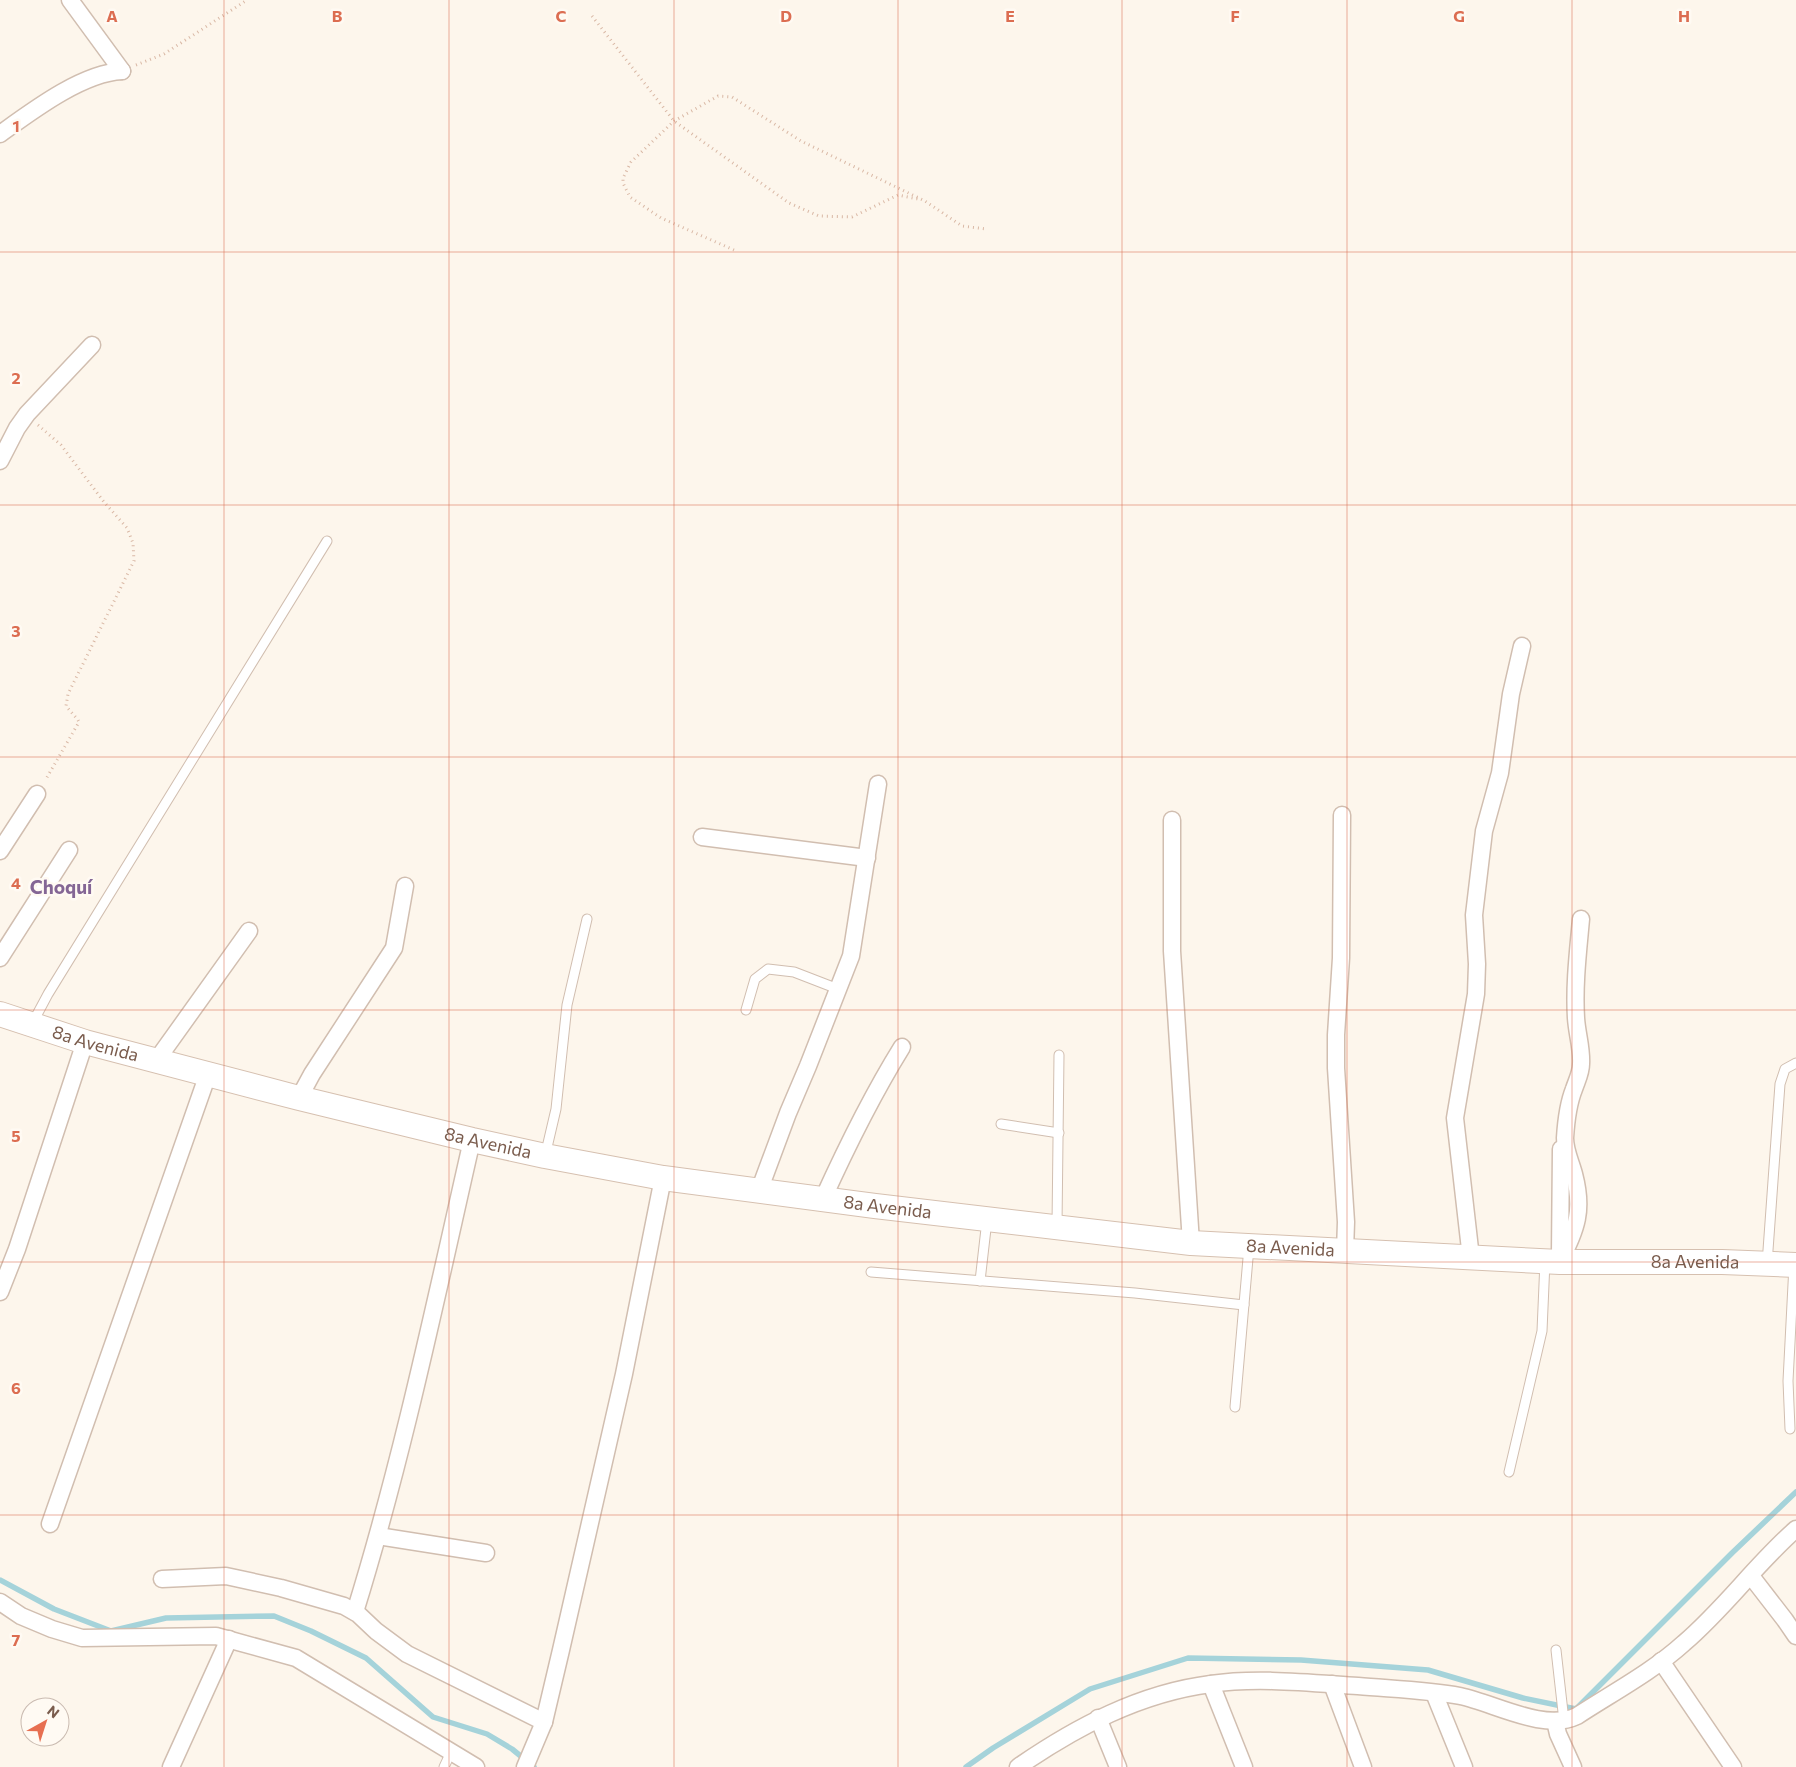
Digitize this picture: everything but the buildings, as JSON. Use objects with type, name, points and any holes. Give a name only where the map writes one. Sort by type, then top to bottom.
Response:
[{"type":"street","points":[[70,0],[122,71]]},
{"type":"street","points":[[0,134],[74,87],[106,72],[122,71]]},
{"type":"street","points":[[0,461],[17,428],[27,414],[92,345]]},
{"type":"street","points":[[1471,1258],[1455,1118],[1476,994],[1477,964],[1474,915],[1484,832],[1500,773],[1511,694],[1522,646]]},
{"type":"street","points":[[759,1191],[851,956],[878,784]]},
{"type":"street","points":[[0,850],[37,794]]},
{"type":"street","points":[[1342,815],[1341,958],[1336,1068],[1346,1222],[1345,1251]]},
{"type":"street","points":[[1172,820],[1172,951],[1191,1243]]},
{"type":"street","points":[[702,837],[866,858]]},
{"type":"street","points":[[0,958],[69,850]]},
{"type":"street","points":[[299,1098],[312,1074],[394,948],[405,886]]},
{"type":"street","points":[[1552,1261],[1561,1111],[1563,1103],[1579,1077],[1581,1064],[1576,1020],[1576,994],[1581,920]]},
{"type":"street","points":[[156,1061],[249,931]]},
{"type":"street","name":"8a Avenida","points":[[0,1014],[84,1042],[299,1098],[472,1140],[663,1178],[823,1200],[1191,1243],[1552,1261],[1795,1265]]},
{"type":"street","points":[[0,1292],[17,1249],[84,1042]]},
{"type":"street","points":[[823,1200],[849,1141],[876,1089],[902,1046]]},
{"type":"street","points":[[50,1524],[208,1074]]},
{"type":"street","points":[[355,1612],[378,1536],[412,1405],[472,1140]]},
{"type":"street","points":[[524,1767],[541,1728],[624,1374],[663,1178]]},
{"type":"street","points":[[1024,1765],[1098,1718],[1147,1699],[1211,1684],[1287,1682],[1332,1684],[1461,1696],[1518,1714],[1561,1718],[1577,1716],[1661,1661],[1685,1642],[1796,1529]]},
{"type":"street","points":[[378,1536],[486,1553]]},
{"type":"street","points":[[162,1579],[226,1576],[281,1588],[344,1606],[355,1612],[376,1631],[407,1654],[541,1728]]},
{"type":"street","points":[[1751,1576],[1796,1636]]},
{"type":"street","points":[[0,1602],[21,1616],[52,1629],[82,1638],[216,1636],[296,1658],[476,1767]]},
{"type":"street","points":[[171,1767],[229,1639]]},
{"type":"street","points":[[1661,1661],[1733,1767]]},
{"type":"street","points":[[1211,1684],[1244,1767]]},
{"type":"street","points":[[1332,1684],[1363,1767]]},
{"type":"street","points":[[1434,1693],[1464,1767]]},
{"type":"street","points":[[1098,1718],[1118,1767]]},
{"type":"street","points":[[1561,1718],[1558,1734],[1573,1767]]},
{"type":"lane","points":[[32,1024],[48,994],[327,541]]},
{"type":"lane","points":[[545,1156],[556,1109],[567,1005],[587,919]]},
{"type":"lane","points":[[746,1010],[756,979],[768,969],[794,972],[838,989]]},
{"type":"lane","points":[[1057,1228],[1059,1055]]},
{"type":"lane","points":[[1767,1264],[1780,1084],[1785,1069],[1796,1063]]},
{"type":"lane","points":[[1001,1124],[1059,1133]]},
{"type":"lane","points":[[980,1280],[987,1220]]},
{"type":"lane","points":[[1235,1407],[1249,1247]]},
{"type":"lane","points":[[1510,1472],[1542,1331],[1552,1261]]},
{"type":"lane","points":[[1790,1429],[1788,1381],[1795,1265]]},
{"type":"lane","points":[[871,1272],[1135,1293],[1244,1305]]},
{"type":"lane","points":[[1556,1650],[1561,1687],[1561,1718]]},
{"type":"lane","points":[[444,1767],[451,1752]]},
{"type":"path","points":[[122,71],[164,54],[247,0]]},
{"type":"path","points":[[592,16],[674,121],[789,202],[819,216],[852,217],[898,195],[925,201]]},
{"type":"path","points":[[734,250],[661,218],[630,197],[622,178],[630,162],[674,121],[718,96],[732,97],[800,141],[925,201],[962,226],[986,229]]},
{"type":"path","points":[[27,414],[61,445],[104,502],[127,528],[133,543],[134,561],[68,694],[66,706],[79,722],[37,794]]},
{"type":"waterway","points":[[966,1767],[993,1748],[1090,1689],[1188,1658],[1301,1660],[1428,1670],[1523,1698],[1576,1709],[1732,1553],[1796,1492]]},
{"type":"waterway","points":[[0,1580],[54,1609],[111,1631],[166,1618],[274,1616],[311,1631],[366,1658],[433,1717],[487,1734],[512,1749],[534,1767]]},
{"type":"district","name":"Choquí","points":[[61,887]]}]
